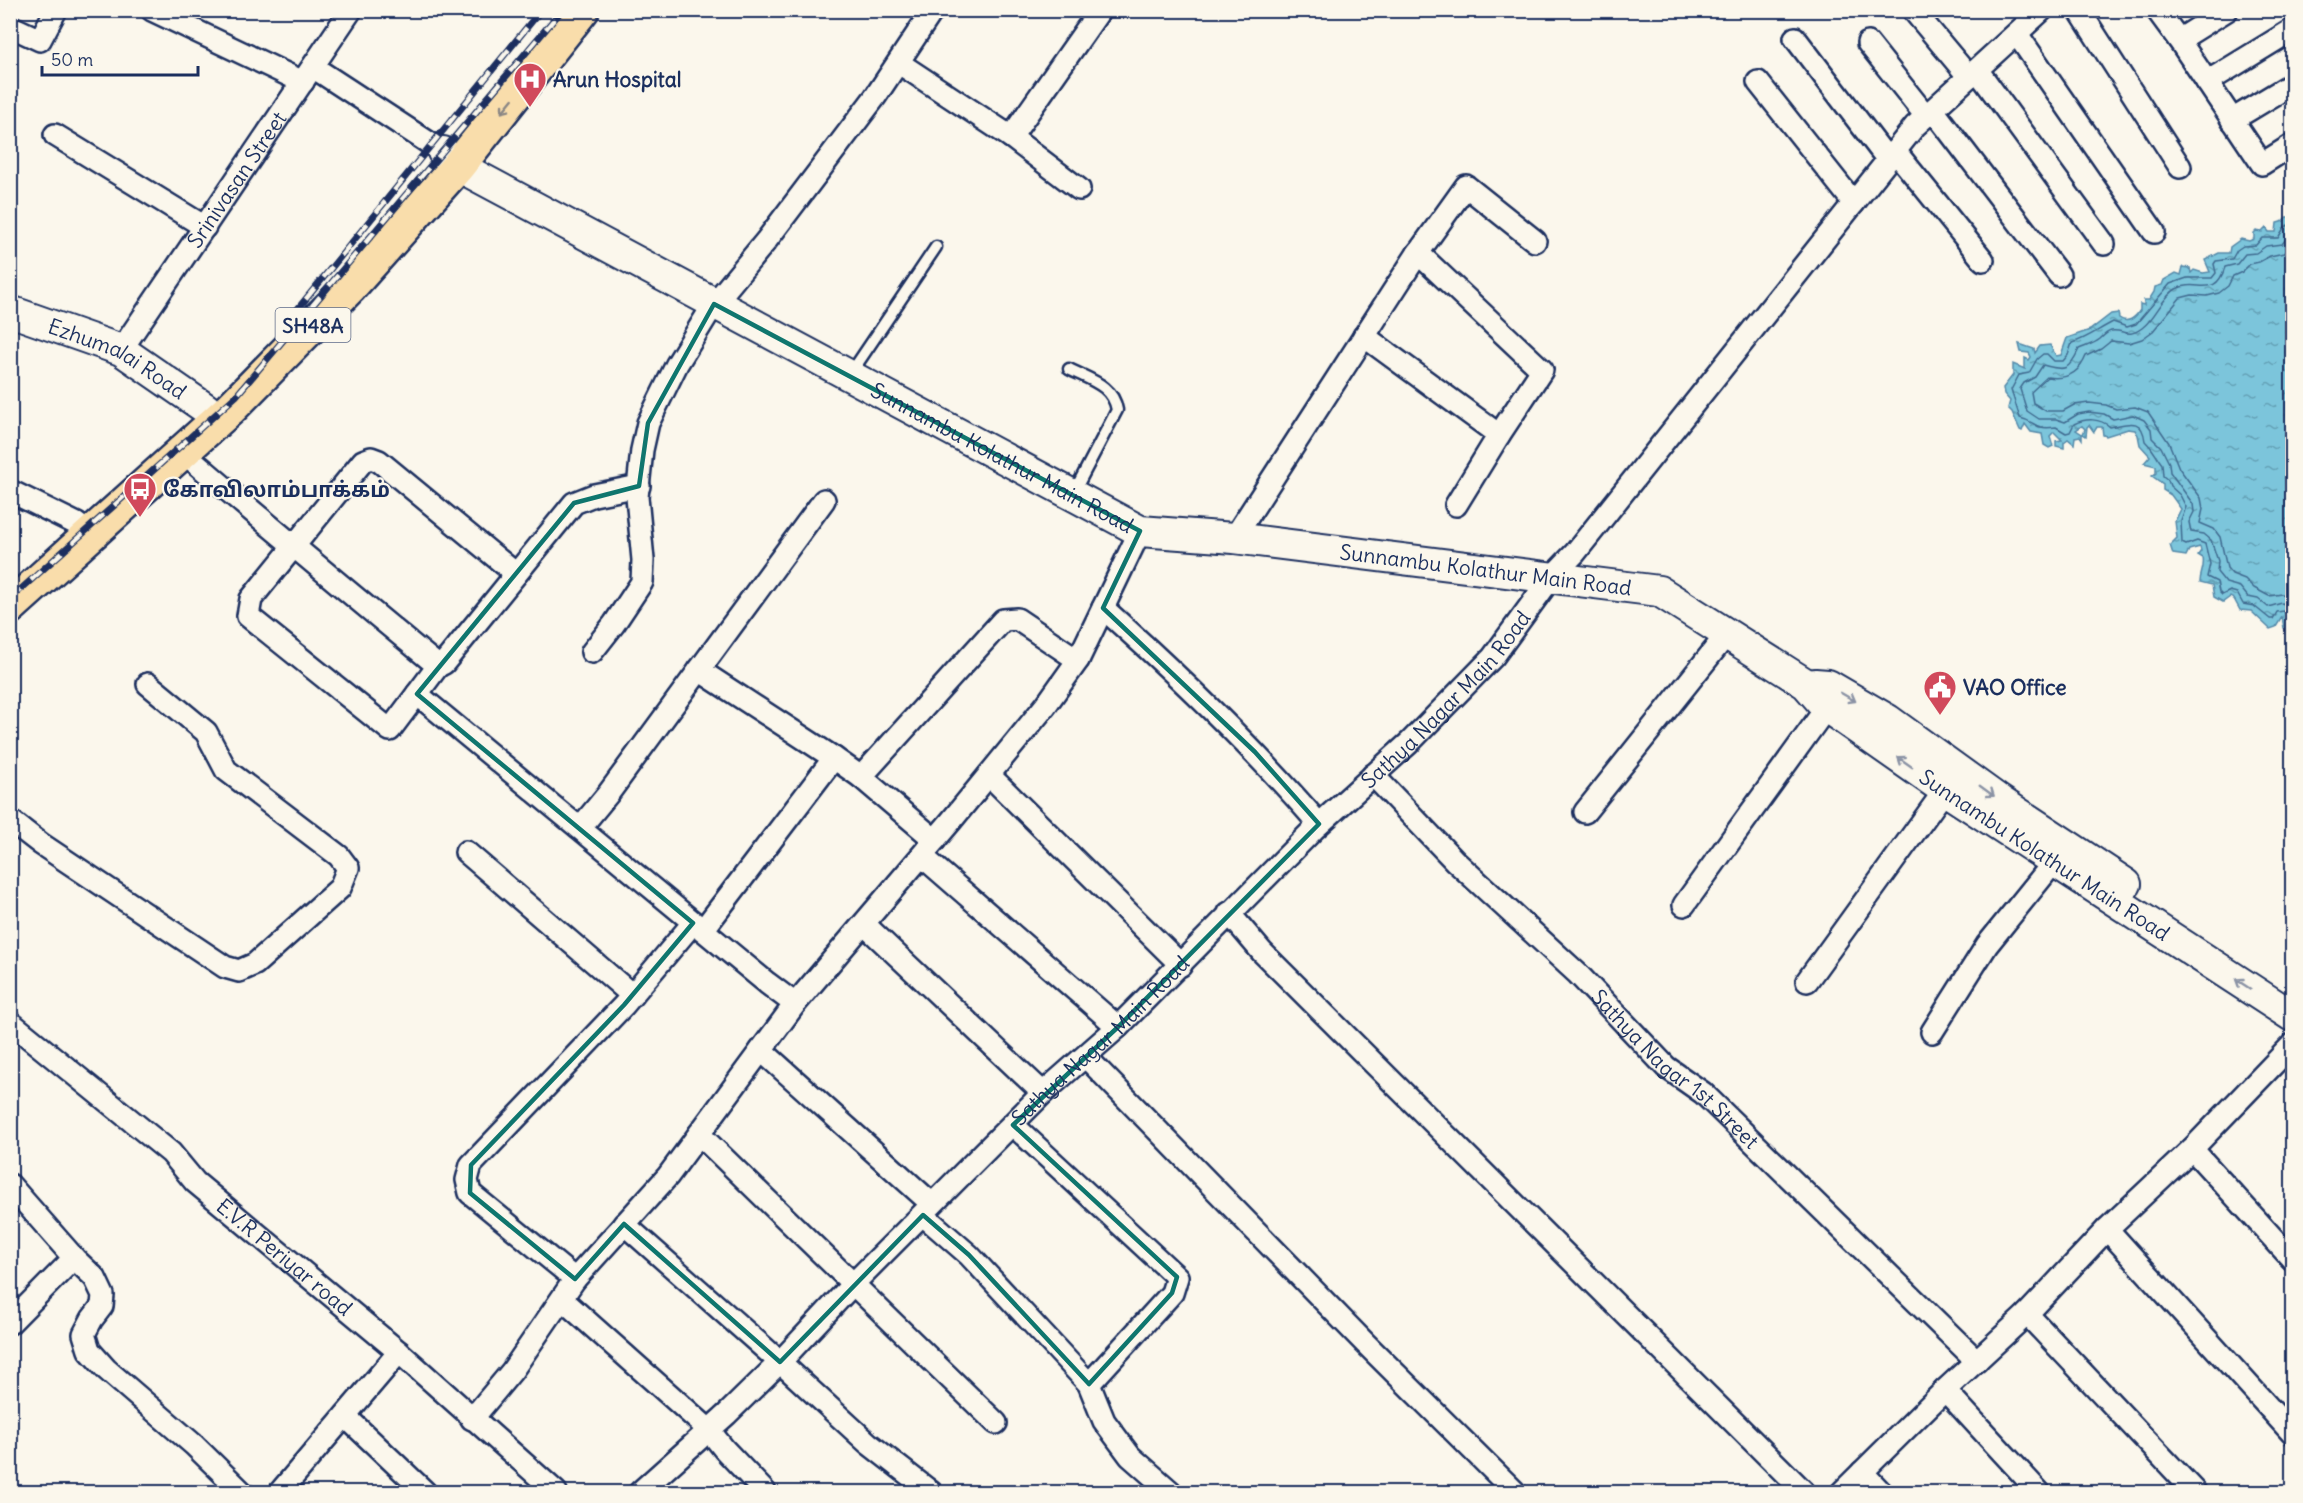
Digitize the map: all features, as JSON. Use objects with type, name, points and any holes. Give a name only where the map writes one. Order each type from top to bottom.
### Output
[{"type":"main road","name":"SH48A","points":[[451,159],[554,10]]},
{"type":"main road","name":"SH48A","points":[[10,584],[77,524],[211,414],[231,408],[349,288],[451,159],[582,10]]},
{"type":"main road","name":"SH48A","points":[[10,607],[182,451],[211,414]]},
{"type":"street","points":[[10,26],[40,40],[56,10]]},
{"type":"street","points":[[152,10],[308,74],[451,159]]},
{"type":"street","name":"Srinivasan Street","points":[[121,350],[351,10]]},
{"type":"street","points":[[592,652],[642,582],[643,560],[637,497],[642,450],[648,423],[677,364],[714,303],[766,241],[899,63],[933,10]]},
{"type":"street","points":[[1011,137],[1100,10]]},
{"type":"street","points":[[1913,10],[1974,74],[2104,244]]},
{"type":"street","name":"Sathya Nagar Main Road","points":[[640,1492],[780,1362],[854,1283],[1044,1093],[1118,1027],[1319,824],[1409,743],[1493,657],[1550,579],[1575,553],[1892,155],[1930,113],[1974,74],[2019,23],[2042,10]]},
{"type":"street","points":[[2079,10],[2180,167]]},
{"type":"street","points":[[2157,10],[2262,164],[2292,145]]},
{"type":"street","points":[[2179,40],[2227,10]]},
{"type":"street","points":[[2019,23],[2154,232]]},
{"type":"street","points":[[2207,82],[2292,30]]},
{"type":"street","points":[[1795,38],[1983,260]]},
{"type":"street","points":[[1868,43],[1930,113],[2059,275]]},
{"type":"street","points":[[899,63],[1011,137],[1079,189]]},
{"type":"street","points":[[1758,82],[1854,203]]},
{"type":"street","points":[[2232,120],[2292,84]]},
{"type":"street","points":[[55,135],[205,227]]},
{"type":"street","name":"Sunnambu Kolathur Main Road","points":[[451,159],[1140,531],[1234,538],[1659,591],[1727,634],[1946,790],[2054,862],[2152,913],[2292,992]]},
{"type":"street","points":[[1234,538],[1364,336],[1466,186],[1535,241]]},
{"type":"street","points":[[1419,253],[1542,370],[1456,505]]},
{"type":"street","name":"Ezhumalai Road","points":[[10,311],[121,350],[211,414]]},
{"type":"street","points":[[1364,336],[1499,435]]},
{"type":"street","points":[[182,451],[438,666]]},
{"type":"street","points":[[516,574],[379,460],[371,458],[363,461],[251,599],[248,616],[390,730],[438,666],[444,663],[574,503],[594,495],[639,486]]},
{"type":"street","points":[[10,491],[77,524]]},
{"type":"street","points":[[580,828],[608,794],[824,500]]},
{"type":"street","points":[[472,1419],[512,1371],[563,1300],[575,1279],[668,1176],[795,1004],[1046,705],[1078,660],[1140,531]]},
{"type":"street","points":[[1103,608],[1246,744],[1319,824]]},
{"type":"street","points":[[861,777],[1002,620],[1017,619],[1078,660]]},
{"type":"street","points":[[1585,812],[1727,634]]},
{"type":"street","points":[[699,670],[861,777],[928,848],[1118,1027]]},
{"type":"street","points":[[10,820],[41,844],[225,967],[239,971],[255,964],[340,888],[348,868],[339,856],[226,770],[206,732],[148,684]]},
{"type":"street","name":"Sunnambu Kolathur Main Road","points":[[1815,695],[1828,685],[1888,720],[2292,1016]]},
{"type":"street","points":[[417,694],[698,927],[795,1004]]},
{"type":"street","points":[[1684,905],[1818,718],[1815,695]]},
{"type":"street","points":[[575,1279],[470,1193],[467,1180],[471,1165],[698,927],[834,758]]},
{"type":"street","points":[[988,775],[1181,965]]},
{"type":"street","name":"Sathya Nagar 1st Street","points":[[1373,775],[1455,861],[1578,974],[1666,1067],[1703,1093],[1977,1361]]},
{"type":"street","points":[[1807,981],[1946,790]]},
{"type":"street","points":[[466,852],[632,995]]},
{"type":"street","points":[[1932,1032],[1987,945],[2054,862]]},
{"type":"street","points":[[1229,913],[1262,952],[1804,1492]]},
{"type":"street","points":[[864,924],[1044,1093]]},
{"type":"street","name":"E.V.R Periyar road","points":[[10,1022],[171,1153],[195,1182],[399,1352],[556,1492]]},
{"type":"street","points":[[1842,1492],[2026,1314],[2107,1229],[2192,1149],[2292,1045]]},
{"type":"street","points":[[761,1050],[928,1210],[1089,1384],[1104,1421],[1130,1456],[1171,1492]]},
{"type":"street","points":[[1086,1057],[1365,1343],[1515,1492]]},
{"type":"street","points":[[1013,1125],[1178,1277],[1172,1293],[1089,1384]]},
{"type":"street","points":[[699,1134],[996,1423]]},
{"type":"street","points":[[2192,1149],[2292,1259]]},
{"type":"street","points":[[10,1185],[74,1258],[95,1278],[103,1294],[102,1306],[84,1334],[89,1350],[106,1369],[194,1445],[242,1492]]},
{"type":"street","points":[[624,1224],[868,1443],[931,1492]]},
{"type":"street","points":[[2107,1229],[2292,1433]]},
{"type":"street","points":[[10,1323],[74,1258]]},
{"type":"street","points":[[563,1300],[709,1430],[765,1492]]},
{"type":"street","points":[[2026,1314],[2195,1492]]},
{"type":"street","points":[[280,1492],[399,1352]]},
{"type":"street","points":[[1945,1390],[2039,1492]]},
{"type":"street","points":[[345,1416],[425,1492]]},
{"type":"street","points":[[1862,1472],[1881,1492]]},
{"type":"lane","points":[[849,375],[936,247]]},
{"type":"lane","points":[[1070,369],[1107,388],[1115,398],[1117,410],[1072,495]]},
{"type":"highlighted area","points":[[714,304],[1140,531],[1103,608],[1255,752],[1319,824],[1118,1027],[1013,1125],[1177,1277],[1172,1293],[1089,1384],[969,1255],[923,1215],[780,1362],[624,1224],[575,1279],[470,1193],[471,1165],[624,1005],[693,923],[417,694],[574,503],[639,486],[648,423]]},
{"type":"water","points":[[2286,217],[2292,217],[2292,634],[2289,628],[2284,628],[2282,617],[2276,627],[2270,629],[2251,611],[2240,610],[2234,599],[2230,597],[2223,602],[2214,597],[2212,585],[2200,582],[2203,558],[2198,555],[2201,551],[2200,547],[2189,550],[2186,556],[2173,554],[2170,545],[2177,538],[2175,521],[2181,509],[2171,495],[2163,490],[2163,484],[2152,476],[2156,473],[2156,466],[2144,463],[2150,456],[2140,445],[2135,430],[2128,429],[2106,436],[2103,435],[2102,427],[2097,427],[2094,432],[2089,425],[2086,436],[2083,434],[2085,429],[2082,426],[2076,430],[2082,434],[2082,439],[2080,436],[2075,437],[2074,444],[2068,439],[2064,442],[2064,448],[2056,446],[2056,441],[2062,440],[2054,432],[2050,436],[2053,446],[2049,448],[2044,445],[2042,434],[2031,432],[2025,424],[2022,431],[2020,430],[2008,408],[2010,401],[2004,394],[2003,388],[2013,375],[2013,364],[2025,369],[2025,358],[2029,360],[2031,357],[2029,353],[2021,352],[2019,344],[2034,349],[2035,353],[2040,346],[2050,345],[2056,356],[2061,355],[2067,338],[2090,330],[2111,314],[2118,313],[2122,320],[2131,319],[2140,310],[2140,304],[2144,305],[2144,300],[2149,300],[2155,287],[2162,285],[2164,280],[2176,273],[2181,275],[2183,267],[2190,268],[2191,273],[2194,270],[2203,273],[2210,272],[2205,260],[2219,253],[2229,253],[2230,247],[2241,239],[2249,241],[2254,239],[2256,231],[2262,232],[2266,228],[2269,232],[2276,232],[2277,223],[2284,221]]},
{"type":"railway","points":[[288,321],[541,10]]},
{"type":"railway","points":[[10,599],[236,396],[562,10]]},
{"type":"place","name":"Arun Hospital","points":[[530,108]]},
{"type":"place","name":"கோவிலாம்பாக்கம்","points":[[140,518]]},
{"type":"place","name":"VAO Office","points":[[1940,716]]}]
